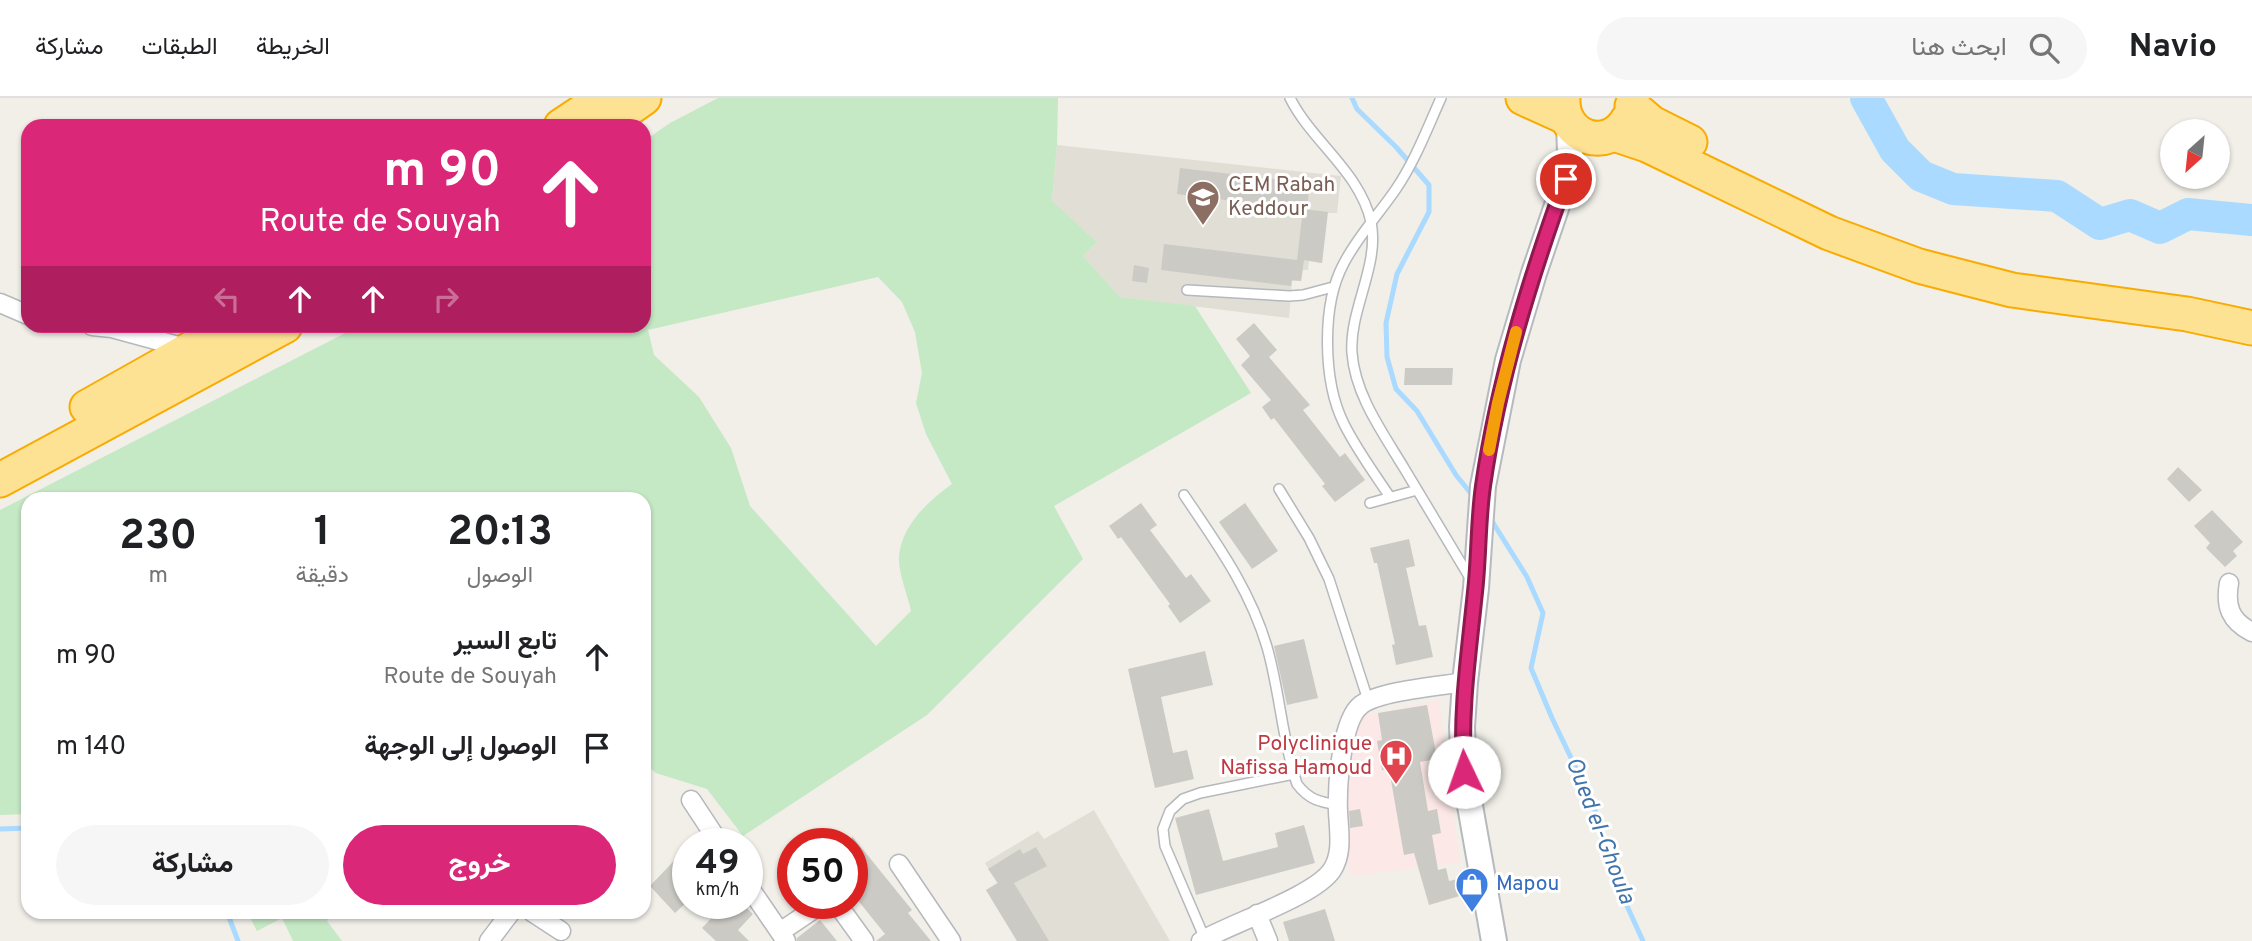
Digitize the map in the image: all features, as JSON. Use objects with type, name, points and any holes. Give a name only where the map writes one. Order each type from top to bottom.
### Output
[{"type":"highway","points":[[572,119],[603,98]]},
{"type":"highway","points":[[614,119],[645,98]]},
{"type":"highway","points":[[1523,98],[1566,113],[1585,136],[1609,136],[1663,153],[1829,233],[1919,267],[2012,290],[2187,314],[2252,328]]},
{"type":"highway","points":[[1609,136],[1626,123],[1632,102]]},
{"type":"highway","points":[[1632,102],[1642,116],[1664,130],[1795,194],[1862,223],[1911,240],[2017,269],[2188,294],[2252,309]]},
{"type":"highway","points":[[0,454],[219,333]]},
{"type":"highway","points":[[0,480],[272,333]]},
{"type":"main road","points":[[1494,941],[1464,772],[1462,727],[1465,682],[1476,588],[1483,486],[1508,360],[1566,179],[1570,152],[1566,113]]},
{"type":"main road","points":[[1566,179],[1583,156],[1609,136]]},
{"type":"street","points":[[0,303],[21,312]]},
{"type":"street","points":[[130,333],[189,349]]},
{"type":"street","points":[[2229,583],[2227,605],[2232,618],[2252,632]]},
{"type":"street","points":[[1203,940],[1309,890],[1326,878],[1334,867],[1340,850],[1338,805],[1343,751],[1349,725],[1359,706],[1368,700],[1465,682]]},
{"type":"street","points":[[691,800],[709,828]]},
{"type":"street","points":[[899,864],[951,941]]},
{"type":"street","points":[[763,907],[783,936],[804,919]]},
{"type":"street","points":[[1257,914],[1268,941]]},
{"type":"street","points":[[489,941],[506,919]]},
{"type":"street","points":[[543,919],[561,931]]},
{"type":"street","points":[[848,919],[864,941]]},
{"type":"lane","points":[[1290,98],[1315,137],[1351,179],[1371,222],[1372,239],[1366,282],[1353,331],[1352,350],[1353,365],[1368,406],[1476,588]]},
{"type":"lane","points":[[1390,497],[1344,423],[1333,388],[1329,363],[1329,331],[1333,287],[1343,264],[1396,189],[1417,153],[1441,98]]},
{"type":"lane","points":[[1186,290],[1289,296],[1333,287]]},
{"type":"lane","points":[[1279,489],[1309,538],[1329,579],[1368,700]]},
{"type":"lane","points":[[1370,503],[1417,490]]},
{"type":"lane","points":[[1184,495],[1237,573],[1259,624],[1267,648],[1294,774],[1304,794],[1321,802],[1338,805]]},
{"type":"lane","points":[[1203,940],[1165,846],[1163,828],[1170,811],[1183,799],[1200,793],[1294,774]]},
{"type":"shaded area","name":"CEM Rabah Keddour","points":[[1057,145],[1341,176],[1337,213],[1327,213],[1322,263],[1309,261],[1308,270],[1303,270],[1301,281],[1292,281],[1289,318],[1120,297],[1083,256],[1097,242],[1052,202]]},
{"type":"shaded area","name":"Polyclinique Nafissa Hamoud","points":[[1439,700],[1460,863],[1350,876],[1336,802],[1348,770],[1359,717]]},
{"type":"shaded area","points":[[1094,810],[1170,941],[1017,941],[986,890],[997,883],[985,863],[1038,831],[1044,839]]},
{"type":"green space","points":[[718,98],[1058,98],[1052,201],[1097,242],[1083,256],[1120,297],[1195,306],[1251,393],[1054,506],[1083,559],[927,715],[755,828],[737,828],[707,789],[656,773],[651,769],[651,492],[35,492],[345,333],[649,333],[654,355],[699,397],[731,448],[750,506],[876,646],[911,611],[899,563],[905,535],[925,506],[952,484],[926,434],[916,403],[922,373],[915,332],[902,302],[878,277],[651,329],[651,136],[670,123]]},
{"type":"green space","points":[[21,499],[21,814],[0,815],[0,510]]},
{"type":"green space","points":[[251,919],[280,919],[257,931]]},
{"type":"green space","points":[[282,919],[328,919],[327,921],[342,941],[293,941]]},
{"type":"building","points":[[1180,168],[1300,182],[1300,188],[1309,189],[1307,210],[1177,194]]},
{"type":"building","points":[[1303,209],[1328,212],[1322,263],[1304,260],[1301,281],[1292,280],[1291,286],[1161,270],[1164,244],[1297,260]]},
{"type":"building","points":[[1134,265],[1149,268],[1147,283],[1132,281]]},
{"type":"building","points":[[1254,323],[1277,350],[1269,357],[1310,405],[1303,410],[1340,457],[1345,453],[1365,480],[1335,502],[1322,486],[1325,484],[1274,418],[1271,420],[1262,407],[1271,400],[1241,365],[1250,356],[1236,339]]},
{"type":"building","points":[[1405,368],[1453,368],[1452,385],[1404,385]]},
{"type":"building","points":[[2178,467],[2202,490],[2189,502],[2167,479]]},
{"type":"building","points":[[1141,503],[1157,525],[1150,530],[1186,578],[1191,574],[1211,601],[1180,623],[1168,606],[1170,604],[1121,537],[1118,539],[1109,526]]},
{"type":"building","points":[[1245,503],[1278,551],[1252,569],[1219,522]]},
{"type":"building","points":[[2212,510],[2243,542],[2233,551],[2237,556],[2225,567],[2206,548],[2210,543],[2194,526]]},
{"type":"building","points":[[1409,539],[1415,566],[1406,568],[1419,626],[1426,625],[1433,657],[1396,665],[1392,645],[1395,644],[1377,563],[1374,563],[1370,548]]},
{"type":"building","points":[[1304,639],[1318,698],[1287,705],[1274,646]]},
{"type":"building","points":[[1205,651],[1213,685],[1161,697],[1173,753],[1187,750],[1194,779],[1155,788],[1128,669]]},
{"type":"building","points":[[1427,705],[1437,759],[1420,762],[1428,811],[1437,809],[1441,833],[1432,835],[1438,870],[1446,868],[1449,881],[1458,879],[1463,895],[1429,905],[1414,853],[1404,855],[1389,769],[1382,770],[1377,741],[1382,740],[1378,713]]},
{"type":"building","points":[[1209,809],[1223,861],[1278,847],[1275,833],[1304,825],[1315,863],[1196,895],[1175,818]]},
{"type":"building","points":[[1360,809],[1363,826],[1350,828],[1349,811]]},
{"type":"building","points":[[1036,847],[1047,866],[1014,883],[1049,941],[1017,941],[986,890],[998,883],[988,869],[1020,849],[1023,854]]},
{"type":"building","points":[[868,856],[912,910],[908,913],[931,941],[876,941],[885,934],[868,913]]},
{"type":"building","points":[[672,863],[672,910],[651,885]]},
{"type":"building","points":[[1325,909],[1335,941],[1289,941],[1283,922]]},
{"type":"building","points":[[711,919],[748,919],[738,930],[749,941],[716,941],[702,928]]},
{"type":"building","points":[[820,920],[837,941],[797,941],[797,938]]},
{"type":"waterway","name":"Oued el-Ghoula","points":[[1352,98],[1357,109],[1396,147],[1429,185],[1429,212],[1397,274],[1386,323],[1387,357],[1396,389],[1417,411],[1456,475],[1473,496]]},
{"type":"waterway","points":[[1866,98],[1895,150],[1921,176],[1953,189],[2057,196],[2100,224],[2130,215],[2160,228],[2188,214],[2252,220]]},
{"type":"waterway","name":"Oued el-Ghoula","points":[[1490,518],[1527,577],[1543,613],[1531,668],[1594,806],[1607,862],[1643,941]]},
{"type":"waterway","points":[[0,829],[21,828]]},
{"type":"waterway","points":[[230,919],[238,941]]},
{"type":"slow traffic","points":[[1489,450],[1516,332]]},
{"type":"place","name":"CEM Rabah Keddour","points":[[1203,227]]},
{"type":"place","name":"Polyclinique Nafissa Hamoud","points":[[1396,786]]},
{"type":"place","name":"Mapou","points":[[1472,914]]},
{"type":"route","points":[[1464,772],[1462,727],[1483,486],[1508,360],[1566,179]]}]
